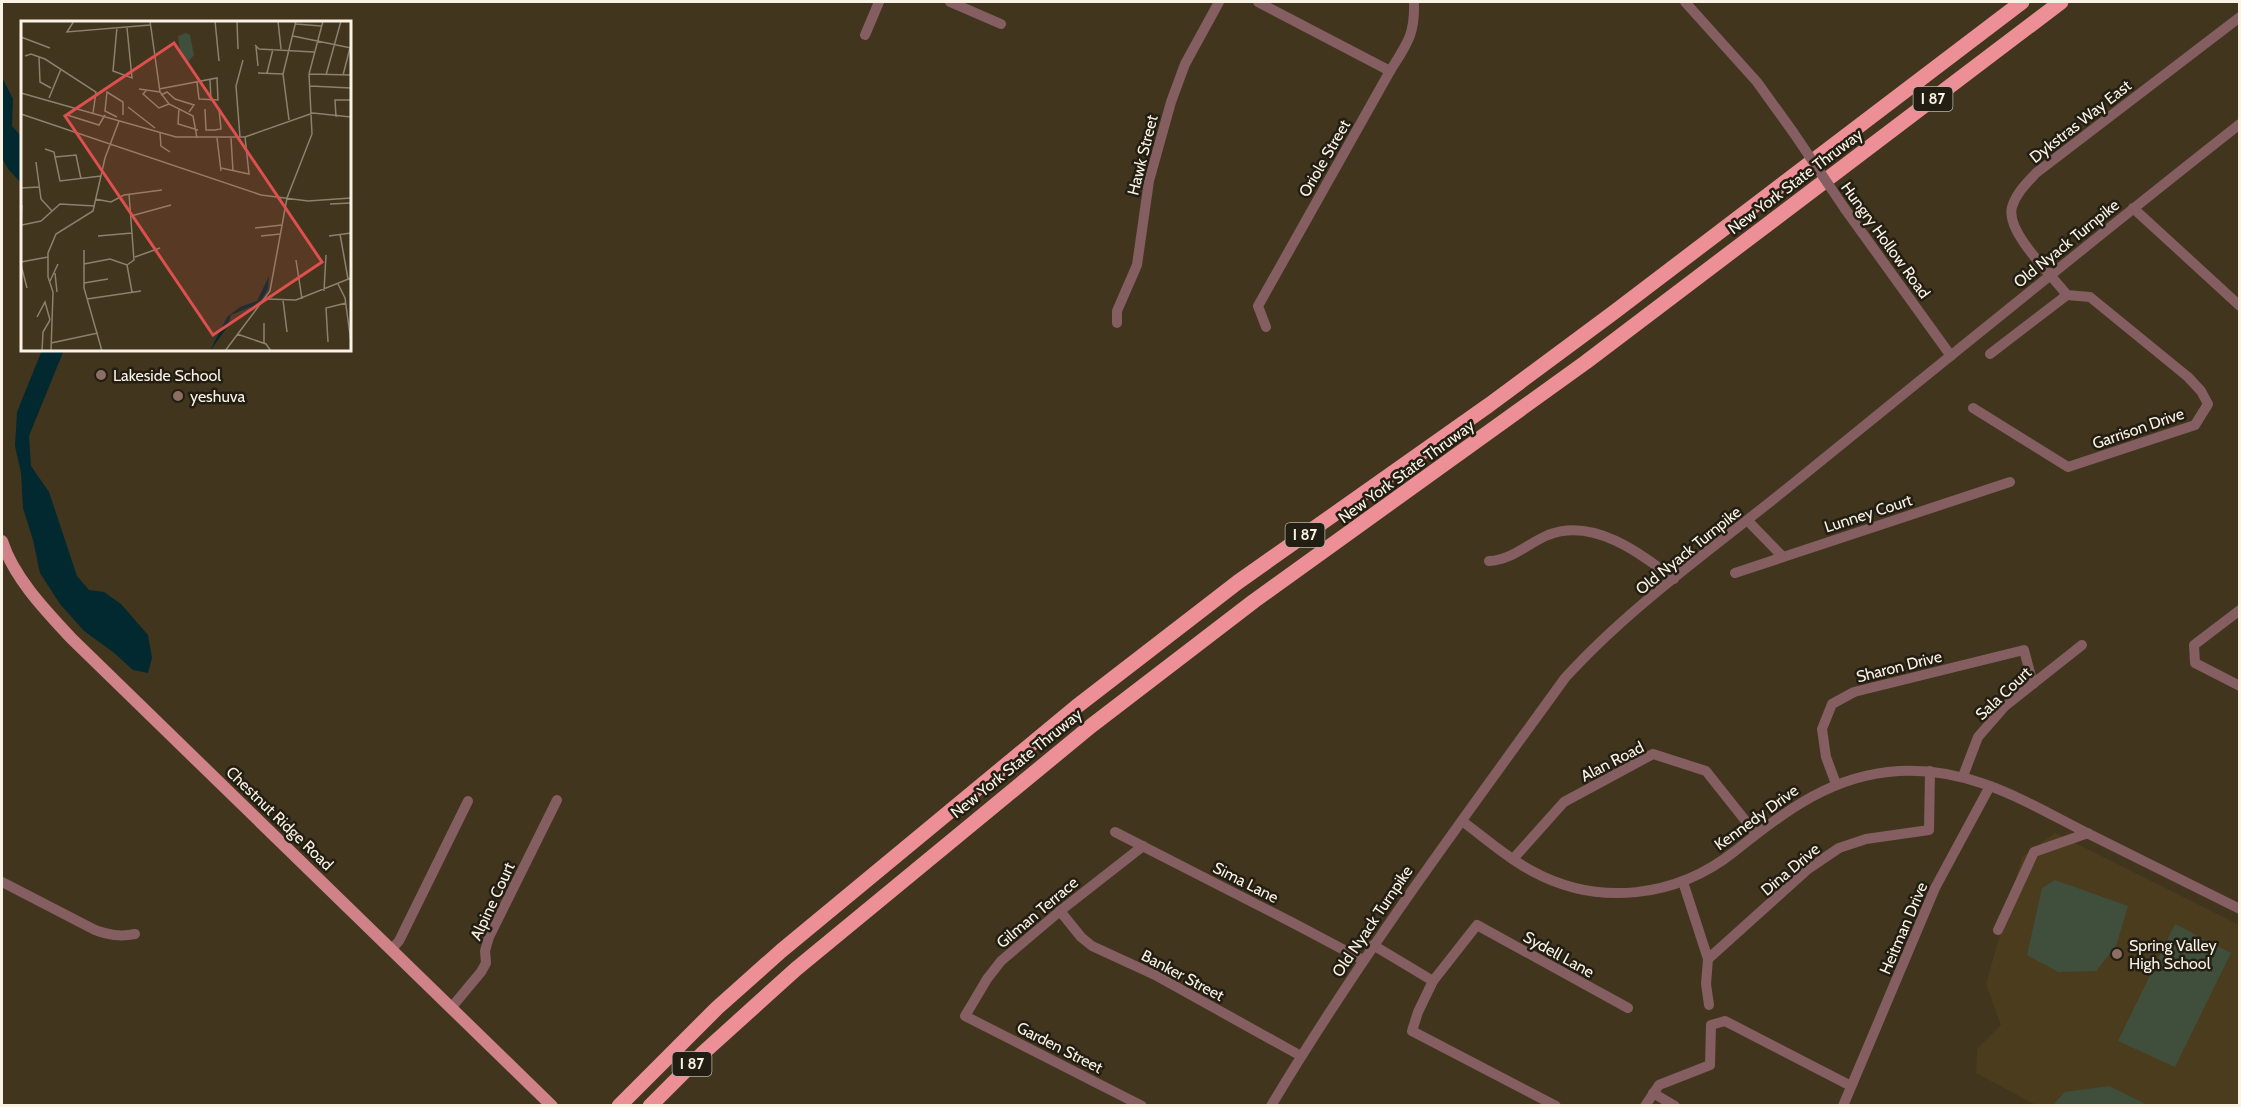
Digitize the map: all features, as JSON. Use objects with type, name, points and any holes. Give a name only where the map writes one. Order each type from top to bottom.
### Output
[{"type":"highway","name":"New York State Thruway","points":[[619,1106],[717,1008],[772,958],[1076,707],[1238,582],[1489,405],[1603,321],[2022,2]]},
{"type":"highway","name":"New York State Thruway","points":[[650,1106],[703,1053],[804,962],[1091,726],[1254,601],[1586,362],[2061,2]]},
{"type":"main road","name":"Chestnut Ridge Road","points":[[2,547],[36,599],[70,638],[552,1106]]},
{"type":"street","points":[[865,35],[879,2]]},
{"type":"street","points":[[950,2],[1001,24]]},
{"type":"street","name":"Hawk Street","points":[[1117,322],[1117,310],[1137,265],[1149,181],[1171,102],[1185,64],[1219,2]]},
{"type":"street","points":[[1258,2],[1390,71]]},
{"type":"street","name":"Oriole Street","points":[[1266,327],[1258,306],[1410,39],[1414,2]]},
{"type":"street","name":"Hungry Hollow Road","points":[[1685,2],[1757,82],[1951,356]]},
{"type":"street","name":"Dykstras Way East","points":[[2051,274],[2024,244],[2014,228],[2011,208],[2019,191],[2036,173],[2240,17]]},
{"type":"street","name":"Old Nyack Turnpike","points":[[1271,1106],[1363,960],[1424,871],[1565,678],[1590,650],[1674,579],[2240,124]]},
{"type":"street","points":[[2133,208],[2240,306]]},
{"type":"street","points":[[1990,354],[2067,295],[2051,274]]},
{"type":"street","name":"Garrison Drive","points":[[1973,408],[2068,467],[2195,424],[2208,404],[2201,391],[2188,377],[2090,297],[2067,295]]},
{"type":"street","name":"Lunney Court","points":[[1735,573],[2010,482]]},
{"type":"street","points":[[1748,521],[1783,557]]},
{"type":"street","points":[[1489,561],[1508,558],[1550,534],[1572,530],[1598,534],[1626,545],[1674,579]]},
{"type":"street","points":[[2240,610],[2194,645],[2195,663],[2240,686]]},
{"type":"street","name":"Sala Court","points":[[1963,776],[1978,737],[2005,706],[2082,645]]},
{"type":"street","name":"Sharon Drive","points":[[1836,784],[1826,757],[1822,729],[1832,704],[1854,692],[2024,650],[2033,684]]},
{"type":"street","name":"Alan Road","points":[[1513,859],[1564,802],[1653,754],[1706,771],[1756,834]]},
{"type":"street","name":"Kennedy Drive","points":[[1462,821],[1513,859],[1550,880],[1575,889],[1633,894],[1683,882],[1708,871],[1807,798],[1836,784],[1898,771],[1930,771],[1963,776],[1990,786],[2240,909]]},
{"type":"street","name":"Dina Drive","points":[[1708,959],[1808,869],[1839,848],[1866,839],[1929,830],[1930,771]]},
{"type":"street","name":"Heitman Drive","points":[[1843,1106],[1935,888],[1990,786]]},
{"type":"street","name":"Alpine Court","points":[[451,1008],[482,972],[486,963],[485,951],[489,937],[557,800]]},
{"type":"street","points":[[391,950],[399,941],[468,801]]},
{"type":"street","name":"Sima Lane","points":[[1115,832],[1363,960]]},
{"type":"street","points":[[1998,930],[2034,852],[2088,833]]},
{"type":"street","name":"Gilman Terrace","points":[[965,1016],[987,979],[1001,961],[1143,846]]},
{"type":"street","points":[[2,882],[95,930],[109,935],[135,934]]},
{"type":"street","points":[[1683,882],[1708,959],[1706,984],[1708,1005]]},
{"type":"street","name":"Banker Street","points":[[1060,911],[1081,937],[1092,946],[1155,975],[1301,1056]]},
{"type":"street","name":"Sydell Lane","points":[[1433,981],[1477,925],[1628,1008]]},
{"type":"street","points":[[1373,945],[1433,981],[1418,1011],[1412,1031],[1556,1106]]},
{"type":"street","name":"Garden Street","points":[[965,1016],[1142,1106]]},
{"type":"street","points":[[1645,1106],[1659,1085],[1666,1080],[1710,1065],[1711,1025],[1725,1021],[1851,1086]]},
{"type":"street","points":[[1653,1093],[1675,1106]]},
{"type":"shaded area","name":"Spring Valley High School","points":[[2055,833],[2239,925],[2239,1105],[2036,1105],[1976,1073],[1977,1049],[2001,1025],[1986,984],[2022,857]]},
{"type":"green space","points":[[2055,880],[2128,906],[2116,946],[2096,971],[2058,972],[2027,955],[2042,888]]},
{"type":"green space","points":[[2175,924],[2231,953],[2175,1067],[2118,1041]]},
{"type":"green space","points":[[2109,1086],[2148,1105],[2053,1105],[2065,1092]]},
{"type":"water","points":[[2,77],[13,99],[12,126],[21,136],[21,183],[8,169],[2,158]]},
{"type":"water","points":[[42,351],[64,351],[29,436],[31,466],[49,492],[77,576],[89,590],[104,592],[121,604],[148,635],[152,658],[148,673],[133,670],[84,631],[60,604],[40,573],[23,508],[21,473],[15,446],[17,412]]},
{"type":"place","name":"Lakeside School","points":[[101,375]]},
{"type":"place","name":"yeshuva","points":[[178,396]]},
{"type":"place","name":"Spring Valley High School","points":[[2117,954]]}]
